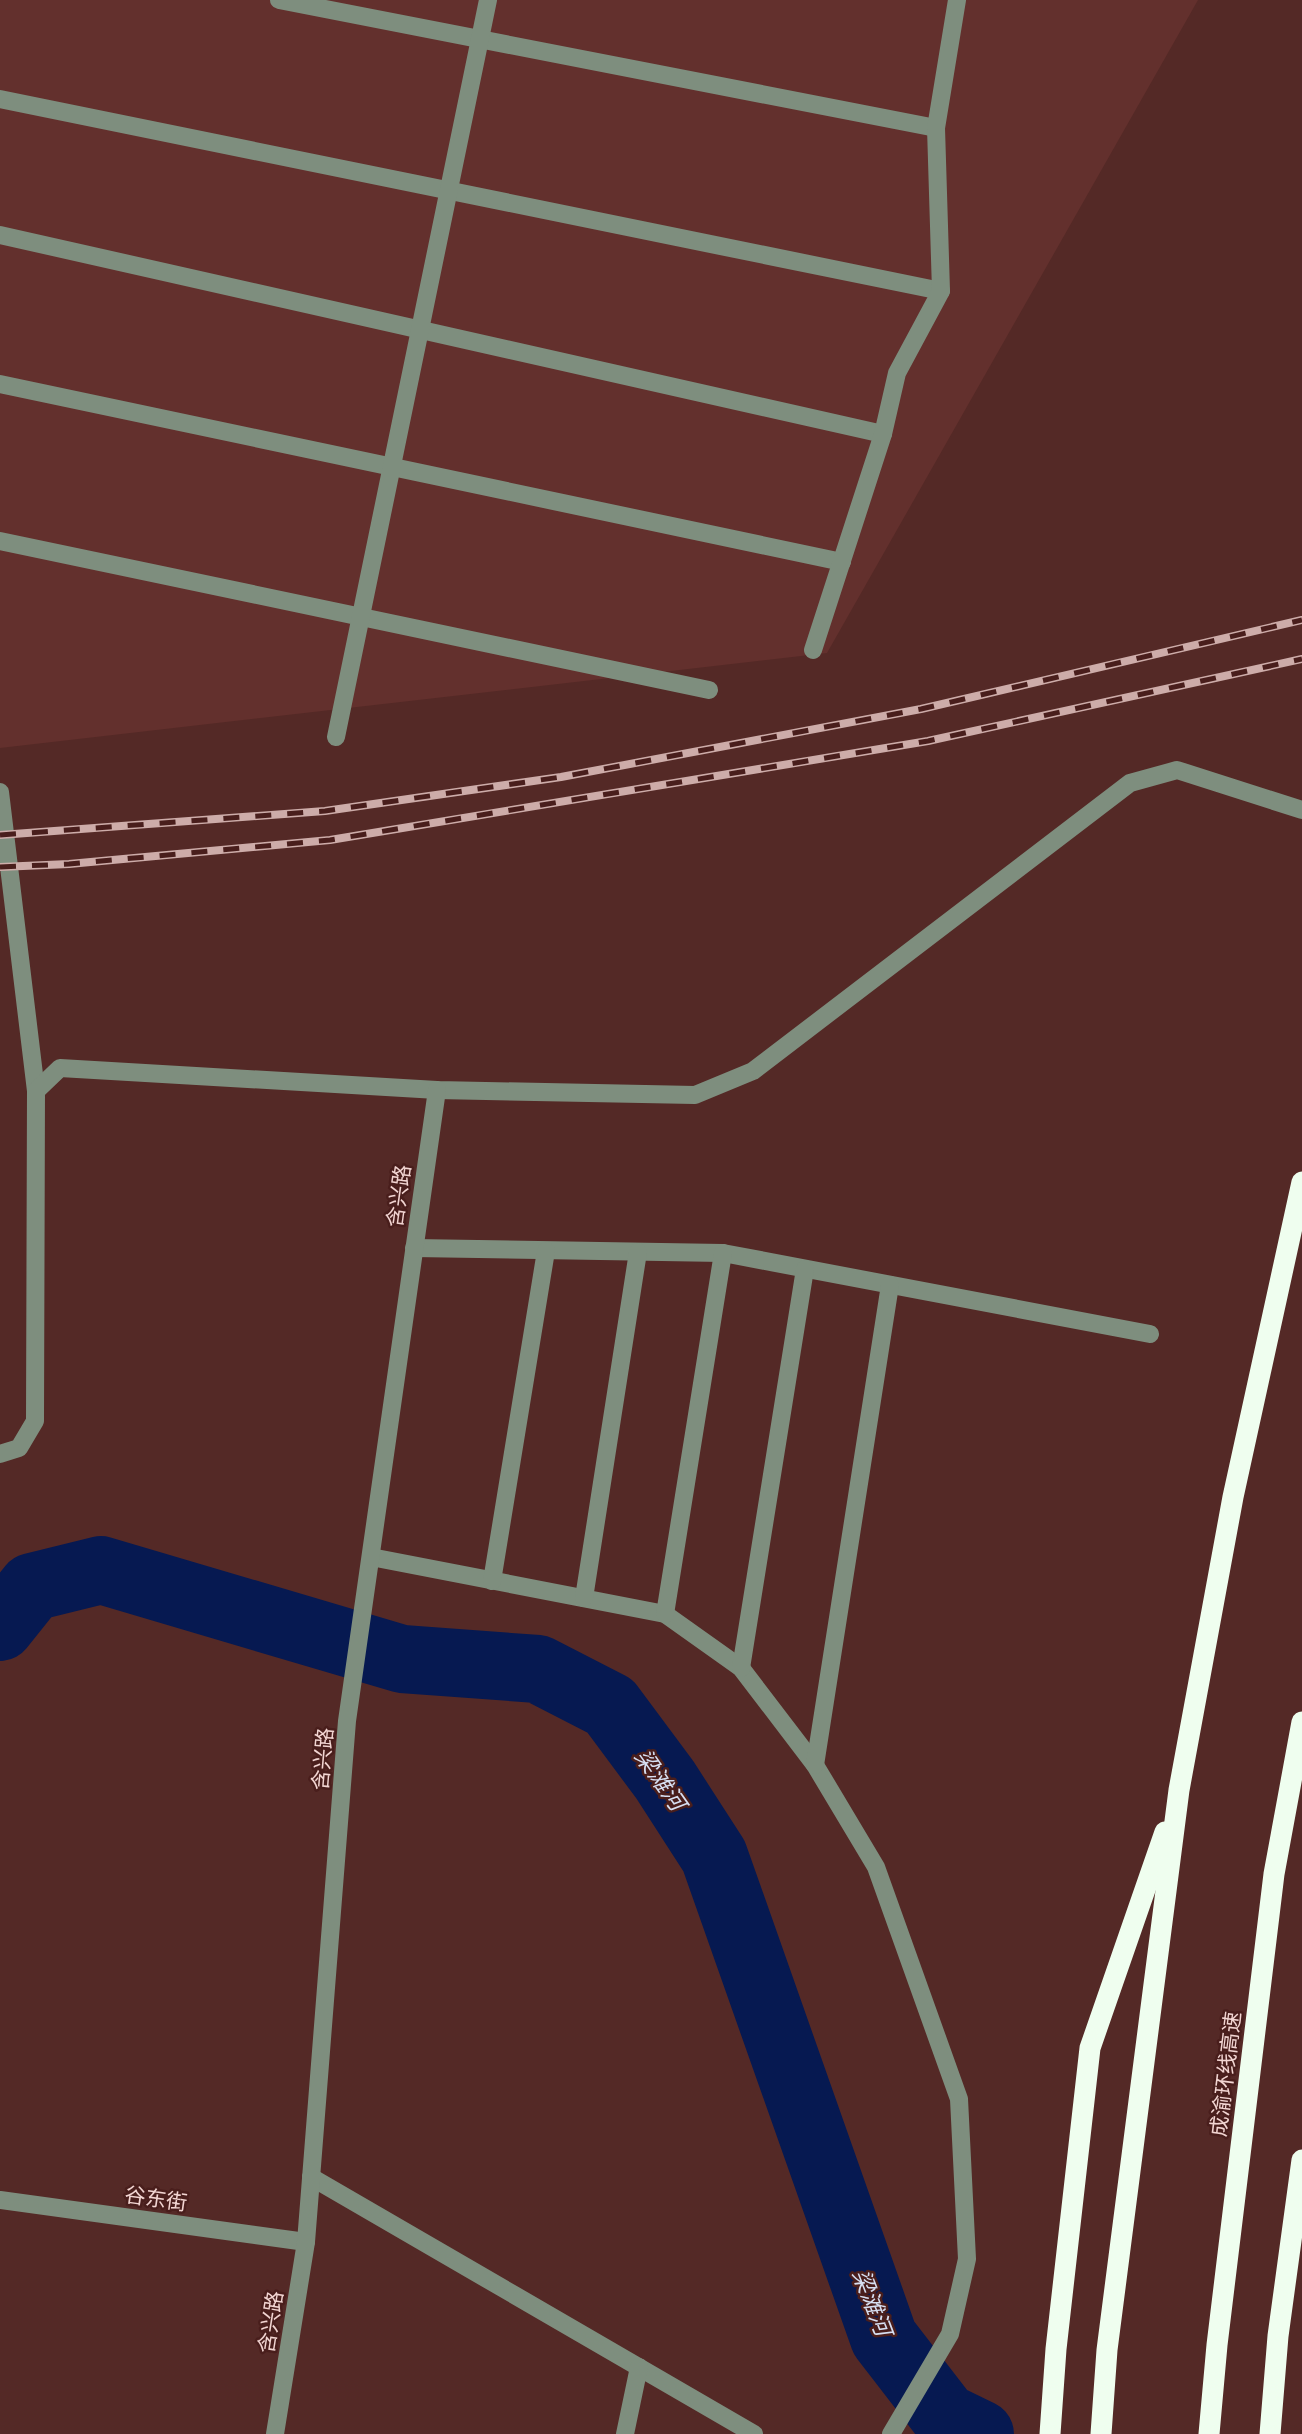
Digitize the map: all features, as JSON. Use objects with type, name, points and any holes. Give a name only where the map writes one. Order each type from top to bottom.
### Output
[{"type":"highway","points":[[1101,2434],[1107,2350],[1179,1790],[1233,1497],[1302,1182]]},
{"type":"highway","name":"成渝环线高速","points":[[1209,2434],[1217,2346],[1274,1874],[1302,1722]]},
{"type":"highway","points":[[1050,2434],[1056,2349],[1090,2048],[1179,1790]]},
{"type":"highway","points":[[1270,2434],[1278,2336],[1302,2160]]},
{"type":"street","points":[[279,0],[936,128]]},
{"type":"street","points":[[336,737],[488,0]]},
{"type":"street","points":[[813,650],[883,434],[897,373],[940,291],[936,128],[957,0]]},
{"type":"street","points":[[0,99],[940,291]]},
{"type":"street","points":[[0,235],[883,434]]},
{"type":"street","points":[[0,384],[842,562]]},
{"type":"street","points":[[0,541],[709,690]]},
{"type":"street","points":[[36,1091],[60,1068],[437,1090],[695,1095],[752,1070],[1130,783],[1177,770],[1302,810]]},
{"type":"street","points":[[0,792],[36,1091],[36,1420],[19,1448],[0,1454]]},
{"type":"street","name":"含兴路","points":[[275,2434],[306,2242],[347,1721],[437,1090]]},
{"type":"street","points":[[414,1248],[723,1253],[1150,1334]]},
{"type":"street","points":[[492,1581],[545,1251]]},
{"type":"street","points":[[584,1598],[638,1252]]},
{"type":"street","points":[[666,1614],[723,1253]]},
{"type":"street","points":[[741,1668],[806,1269]]},
{"type":"street","points":[[815,1765],[891,1285]]},
{"type":"street","points":[[371,1557],[666,1614],[741,1668],[815,1765],[876,1867],[959,2099],[967,2259],[950,2334],[891,2434]]},
{"type":"street","points":[[311,2177],[754,2434]]},
{"type":"street","name":"谷东街","points":[[0,2200],[306,2242]]},
{"type":"street","points":[[625,2434],[639,2367]]},
{"type":"shaded area","points":[[0,0],[1198,0],[827,653],[0,748]]},
{"type":"waterway","name":"梁滩河","points":[[0,1627],[32,1587],[101,1570],[402,1659],[538,1669],[610,1706],[665,1780],[714,1856],[884,2338],[945,2417],[980,2434]]},
{"type":"railway","points":[[0,835],[325,811],[561,777],[921,709],[1302,620]]},
{"type":"railway","points":[[0,867],[69,864],[330,840],[928,741],[1302,659]]}]
